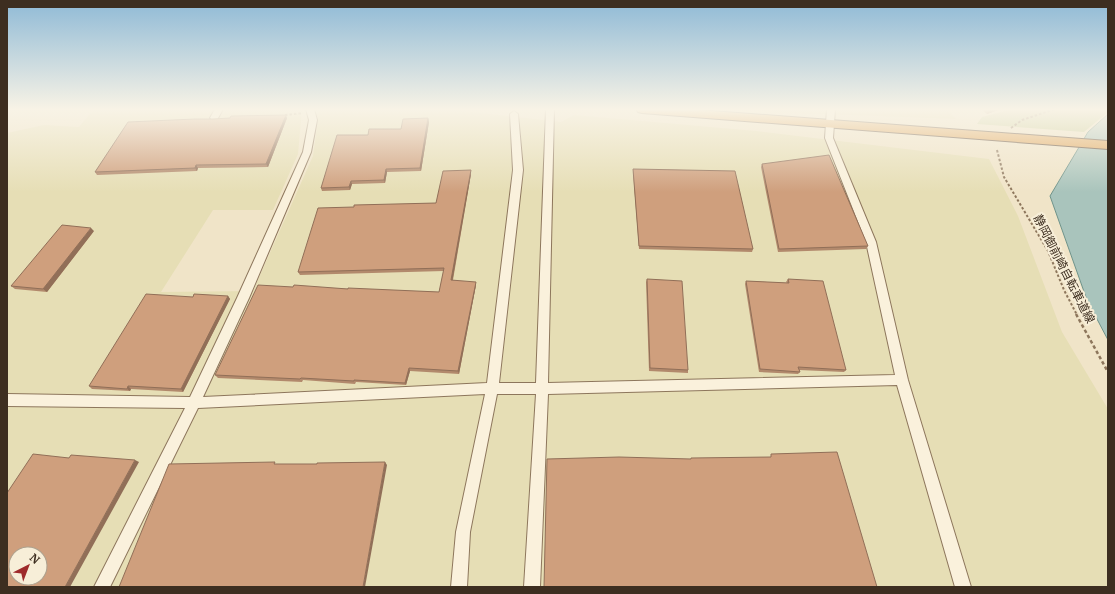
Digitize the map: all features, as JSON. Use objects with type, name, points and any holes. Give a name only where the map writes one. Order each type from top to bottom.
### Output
[{"type":"highway","points":[[998,137],[1108,145]]},
{"type":"street","points":[[102,587],[194,403],[243,298],[307,152],[310,137]]},
{"type":"street","points":[[459,587],[463,532],[492,388],[518,170],[516,137]]},
{"type":"street","points":[[532,587],[542,389],[549,137]]},
{"type":"street","points":[[829,137],[833,151],[871,242],[902,380],[963,587]]},
{"type":"street","points":[[7,400],[194,403],[492,388],[542,389],[902,380]]},
{"type":"path","name":"静岡御前崎自転車道線","points":[[997,150],[1004,177],[1048,251],[1064,290],[1087,336],[1108,372]]},
{"type":"shaded area","points":[[7,137],[300,137],[298,154],[273,210],[213,210],[161,292],[253,291],[313,156],[316,137],[804,137],[989,159],[1018,216],[1062,332],[1108,409],[1108,587],[7,587]]},
{"type":"water","points":[[1085,137],[1108,137],[1108,340],[1087,300],[1050,196]]},
{"type":"building","points":[[118,137],[277,137],[266,164],[196,165],[195,168],[95,172]]},
{"type":"building","points":[[336,137],[425,137],[420,168],[386,169],[384,180],[351,181],[349,187],[321,188]]},
{"type":"building","points":[[829,155],[868,246],[779,249],[762,164]]},
{"type":"building","points":[[633,169],[735,171],[753,249],[639,246]]},
{"type":"building","points":[[471,170],[451,280],[476,282],[458,371],[409,368],[405,383],[215,375],[258,285],[293,287],[294,285],[348,289],[439,292],[444,268],[298,272],[318,208],[354,207],[354,205],[436,203],[443,171]]},
{"type":"building","points":[[62,225],[91,228],[43,289],[11,286]]},
{"type":"building","points":[[647,279],[682,281],[688,370],[650,368]]},
{"type":"building","points":[[788,279],[823,281],[846,370],[798,367],[800,372],[760,369],[746,281],[789,283]]},
{"type":"building","points":[[146,294],[193,297],[194,294],[228,296],[181,389],[128,386],[127,389],[89,386]]},
{"type":"building","points":[[837,452],[877,587],[544,587],[547,459],[619,457],[691,459],[771,457],[771,454]]},
{"type":"building","points":[[33,454],[69,458],[71,455],[135,460],[65,587],[7,587],[7,493]]},
{"type":"building","points":[[275,462],[274,464],[385,462],[363,587],[119,587],[169,464]]}]
